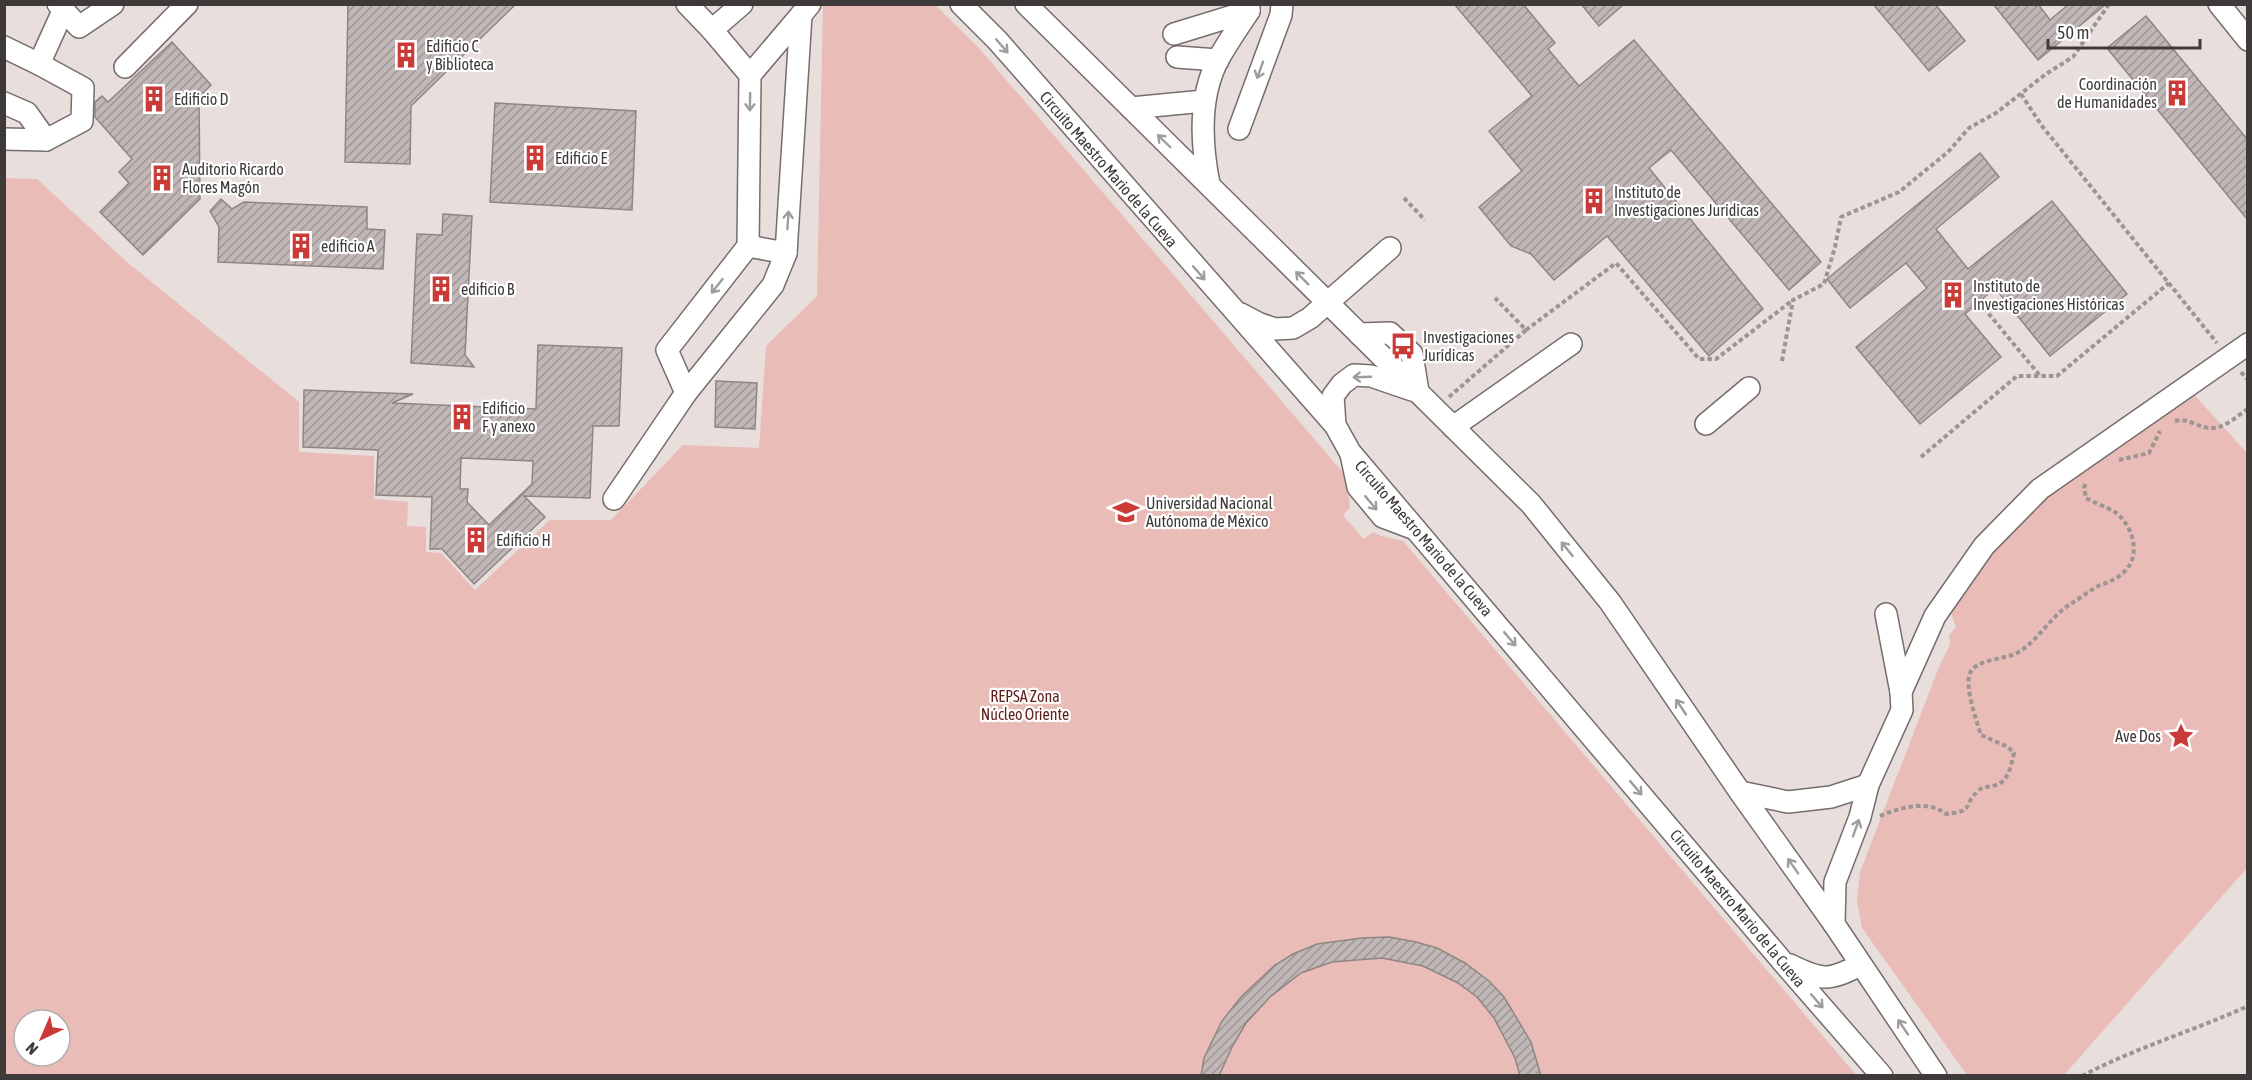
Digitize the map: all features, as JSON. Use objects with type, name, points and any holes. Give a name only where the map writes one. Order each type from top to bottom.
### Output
[{"type":"street","points":[[39,64],[61,8],[80,27],[113,4]]},
{"type":"street","points":[[125,67],[186,4]]},
{"type":"street","points":[[687,4],[750,75]]},
{"type":"street","points":[[712,30],[742,4]]},
{"type":"street","name":"Circuito Maestro Mario de la Cueva","points":[[961,4],[997,40],[1335,425],[1350,452],[1882,1076]]},
{"type":"street","points":[[1026,4],[1531,504],[1603,593],[1834,924],[1936,1076]]},
{"type":"street","points":[[2219,4],[2247,40]]},
{"type":"street","points":[[1209,184],[1203,154],[1204,101],[1218,60],[1249,8]]},
{"type":"street","points":[[1174,34],[1249,8]]},
{"type":"street","points":[[686,393],[667,350],[748,246],[750,75],[806,10]]},
{"type":"street","points":[[614,499],[686,393],[773,285],[786,253],[806,10]]},
{"type":"street","points":[[1239,129],[1281,10]]},
{"type":"street","points":[[4,47],[83,88],[82,121],[46,140],[4,139]]},
{"type":"street","points":[[1176,57],[1218,60]]},
{"type":"street","points":[[1131,108],[1204,101]]},
{"type":"street","points":[[4,103],[27,113],[46,140]]},
{"type":"street","points":[[748,246],[786,253]]},
{"type":"street","points":[[1230,308],[1260,324],[1275,328],[1293,328],[1310,318],[1390,248]]},
{"type":"street","points":[[1453,427],[1571,344]]},
{"type":"street","points":[[1902,692],[1935,616],[1984,546],[2040,489],[2247,344]]},
{"type":"street","points":[[1335,425],[1333,396],[1342,384],[1354,375],[1371,376],[1418,392]]},
{"type":"street","points":[[1706,424],[1749,388]]},
{"type":"street","points":[[1834,924],[1835,882],[1857,825],[1868,785],[1902,710],[1902,692],[1886,614]]},
{"type":"street","points":[[1740,792],[1788,802],[1831,797],[1868,785]]},
{"type":"street","points":[[1782,961],[1812,976],[1826,978],[1843,974],[1860,964]]},
{"type":"path","points":[[1435,409],[1526,330],[1616,263],[1699,358],[1716,359],[1793,300],[1824,284],[1841,217],[1899,192],[1948,152],[1969,128],[1996,113],[2046,74],[2073,57],[2109,4]]},
{"type":"path","points":[[2021,94],[2042,126],[2247,380]]},
{"type":"path","points":[[1404,198],[1425,220]]},
{"type":"path","points":[[1922,457],[2017,376],[2057,376],[2169,283]]},
{"type":"path","points":[[1495,298],[1526,330]]},
{"type":"path","points":[[1782,361],[1793,300]]},
{"type":"path","points":[[1979,302],[2040,377]]},
{"type":"path","points":[[2174,421],[2183,419],[2212,429],[2225,424],[2247,409]]},
{"type":"path","points":[[2118,460],[2149,453],[2164,423]]},
{"type":"path","points":[[1857,825],[1886,813],[1914,806],[1938,808],[1946,814],[1958,813],[1968,808],[1976,793],[1984,786],[1997,785],[2008,776],[2014,753],[2008,747],[1981,735],[1970,695],[1969,675],[1974,667],[2017,653],[2068,605],[2126,571],[2133,557],[2135,543],[2128,528],[2116,513],[2086,498],[2084,488],[2089,473]]},
{"type":"path","points":[[2082,1076],[2104,1064],[2218,1020],[2247,1006]]},
{"type":"green space","name":"REPSA Zona Núcleo Oriente","points":[[823,4],[935,5],[978,47],[1346,476],[1350,508],[1343,515],[1364,539],[1373,532],[1403,541],[1856,1075],[5,1076],[5,178],[37,179],[127,262],[299,402],[299,452],[374,456],[374,499],[408,502],[407,526],[426,527],[426,552],[441,553],[475,590],[550,520],[611,520],[683,445],[759,448],[766,346],[817,296]]},
{"type":"green space","points":[[2189,389],[2247,453],[2247,868],[2064,1075],[1967,1075],[1862,928],[1857,901],[1860,872],[1950,644],[1949,635],[1956,627],[1951,613],[1961,596],[1961,589],[2043,491]]},
{"type":"building","name":"Edificio C y Biblioteca","points":[[348,4],[516,4],[411,106],[410,164],[345,162]]},
{"type":"building","name":"Instituto de Investigaciones Jurídicas","points":[[1454,4],[1523,4],[1555,43],[1548,49],[1579,86],[1634,40],[1821,262],[1789,290],[1671,150],[1649,168],[1763,309],[1709,356],[1607,236],[1554,280],[1531,254],[1511,246],[1479,207],[1522,171],[1489,131],[1532,96]]},
{"type":"building","points":[[1581,4],[1624,4],[1599,26]]},
{"type":"building","points":[[1873,4],[1935,4],[1965,41],[1929,71]]},
{"type":"building","points":[[1993,4],[2038,4],[2050,20],[2069,4],[2106,4],[2038,60]]},
{"type":"building","name":"Coordinación de Humanidades","points":[[2146,16],[2247,139],[2247,219],[2107,48]]},
{"type":"building","points":[[172,42],[211,85],[199,97],[200,199],[143,255],[100,212],[129,183],[119,172],[132,159],[95,117],[95,102],[102,96],[108,102]]},
{"type":"building","name":"Edificio E","points":[[495,103],[636,111],[632,210],[490,202]]},
{"type":"building","name":"Instituto de Investigaciones Históricas","points":[[1980,153],[1999,177],[1936,229],[1968,269],[2052,201],[2127,294],[2050,356],[1995,288],[1965,314],[2001,357],[1920,424],[1856,347],[1927,288],[1906,263],[1850,308],[1827,279]]},
{"type":"building","name":"edificio A","points":[[221,199],[232,209],[244,202],[367,207],[367,229],[385,230],[383,269],[218,262],[219,227],[210,211]]},
{"type":"building","name":"edificio B","points":[[443,214],[472,216],[465,355],[474,367],[411,363],[417,234],[442,235]]},
{"type":"building","name":"Edificio F y anexo","points":[[538,345],[622,348],[619,426],[593,426],[590,498],[524,496],[545,517],[474,584],[442,549],[430,549],[432,497],[376,495],[378,450],[303,447],[304,390],[413,394],[392,403],[536,409]],"holes":[[[461,458],[533,461],[532,484],[489,525],[467,502],[468,489],[460,489]]]},
{"type":"building","points":[[716,381],[757,383],[755,429],[715,427]]},
{"type":"building","points":[[1389,937],[1437,948],[1465,963],[1489,981],[1504,997],[1531,1042],[1541,1076],[1520,1076],[1515,1058],[1494,1018],[1477,997],[1458,983],[1423,966],[1382,958],[1332,962],[1301,973],[1270,997],[1246,1023],[1219,1076],[1201,1076],[1204,1058],[1222,1021],[1241,997],[1275,965],[1317,944]]},
{"type":"place","name":"Edificio C y Biblioteca","points":[[406,55]]},
{"type":"place","name":"Coordinación de Humanidades","points":[[2177,93]]},
{"type":"place","name":"Edificio D","points":[[154,99]]},
{"type":"place","name":"Edificio E","points":[[535,158]]},
{"type":"place","name":"Auditorio Ricardo Flores Magón","points":[[162,178]]},
{"type":"place","name":"Instituto de Investigaciones Jurídicas","points":[[1594,201]]},
{"type":"place","name":"edificio A","points":[[301,246]]},
{"type":"place","name":"edificio B","points":[[441,289]]},
{"type":"place","name":"Instituto de Investigaciones Históricas","points":[[1953,295]]},
{"type":"place","name":"Investigaciones Jurídicas","points":[[1403,346]]},
{"type":"place","name":"Edificio F y anexo","points":[[462,417]]},
{"type":"place","name":"Universidad Nacional Autónoma de México","points":[[1126,512]]},
{"type":"place","name":"Edificio H","points":[[476,540]]},
{"type":"place","name":"Ave Dos","points":[[2181,736]]}]
